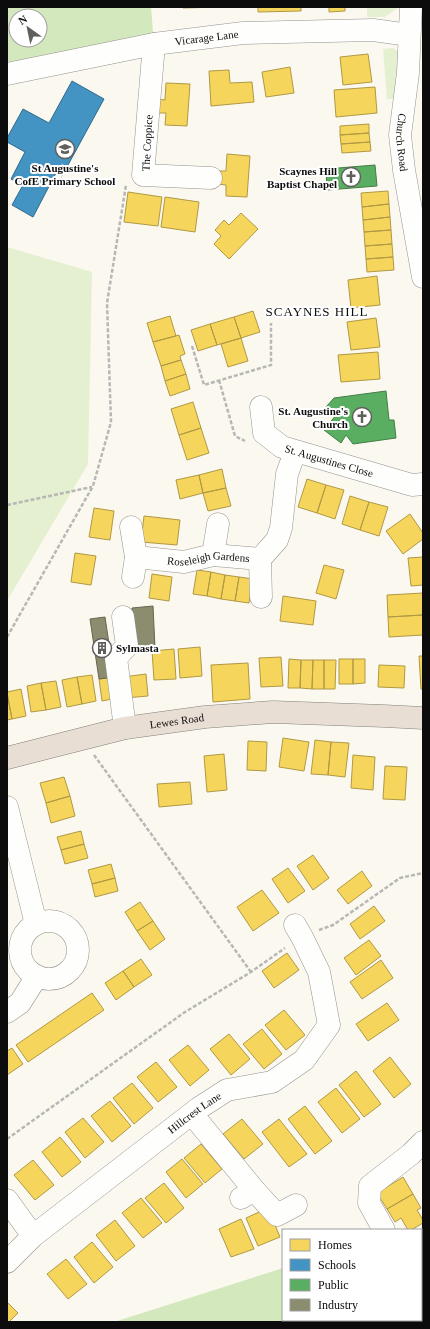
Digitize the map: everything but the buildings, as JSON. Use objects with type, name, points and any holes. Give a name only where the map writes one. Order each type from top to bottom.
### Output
[{"type":"highway","name":"Lewes Road","points":[[7,758],[125,728],[205,717],[273,712],[423,718]]},
{"type":"street","name":"Church Road","points":[[411,7],[408,35],[408,73],[400,135],[404,170],[423,277]]},
{"type":"street","name":"Vicarage Lane","points":[[7,74],[154,44],[243,33],[374,30],[408,35]]},
{"type":"street","name":"The Coppice","points":[[154,44],[143,175],[211,178]]},
{"type":"street","name":"St. Augustines Close","points":[[260,407],[264,433],[282,447],[412,485],[423,484]]},
{"type":"street","name":"Roseleigh Gardens","points":[[132,528],[134,567],[184,562],[213,555],[260,559],[277,540],[281,528],[287,474],[295,452]]},
{"type":"street","points":[[213,555],[218,524]]},
{"type":"street","points":[[260,559],[261,597]]},
{"type":"street","points":[[123,617],[127,646],[116,658],[125,728]]},
{"type":"street","points":[[7,807],[36,924]]},
{"type":"street","points":[[50,921],[63,925],[71,931],[76,939],[76,958],[72,967],[65,973],[56,977],[47,978],[37,976],[29,971],[20,955],[20,946],[23,937],[28,930],[36,924],[50,921]]},
{"type":"street","name":"Hillcrest Lane","points":[[7,1262],[33,1236],[192,1114],[227,1090],[272,1082],[304,1060],[329,1025],[319,972],[298,931]]},
{"type":"street","points":[[7,1012],[20,1003],[37,976]]},
{"type":"street","points":[[192,1114],[248,1194],[277,1215],[296,1205]]},
{"type":"street","points":[[383,1229],[369,1203],[370,1186],[411,1154],[423,1142]]},
{"type":"street","points":[[7,1200],[33,1236]]},
{"type":"path","points":[[7,637],[93,486],[111,422],[108,295],[127,178],[145,163]]},
{"type":"path","points":[[192,346],[204,385],[271,365],[271,323]]},
{"type":"path","points":[[7,506],[93,486]]},
{"type":"path","points":[[81,738],[251,972]]},
{"type":"path","points":[[7,1139],[184,1012],[251,972],[298,931],[333,925],[400,878],[423,874]]},
{"type":"green space","points":[[7,7],[151,7],[154,44],[7,74]]},
{"type":"green space","points":[[367,7],[399,7],[385,17],[367,17]]},
{"type":"green space","points":[[393,48],[400,53],[405,99],[387,99],[383,49]]},
{"type":"green space","points":[[7,247],[92,272],[88,464],[7,601]]},
{"type":"green space","points":[[282,1268],[282,1321],[361,1322],[114,1322]]},
{"type":"place","name":"St Augustine's CofE Primary School","points":[[65,149]]},
{"type":"place","name":"Scaynes Hill Baptist Chapel","points":[[351,177]]},
{"type":"place","name":"St. Augustine's Church","points":[[362,417]]},
{"type":"place","name":"Sylmasta","points":[[102,648]]},
{"type":"district","name":"SCAYNES HILL","points":[[317,311]]}]
